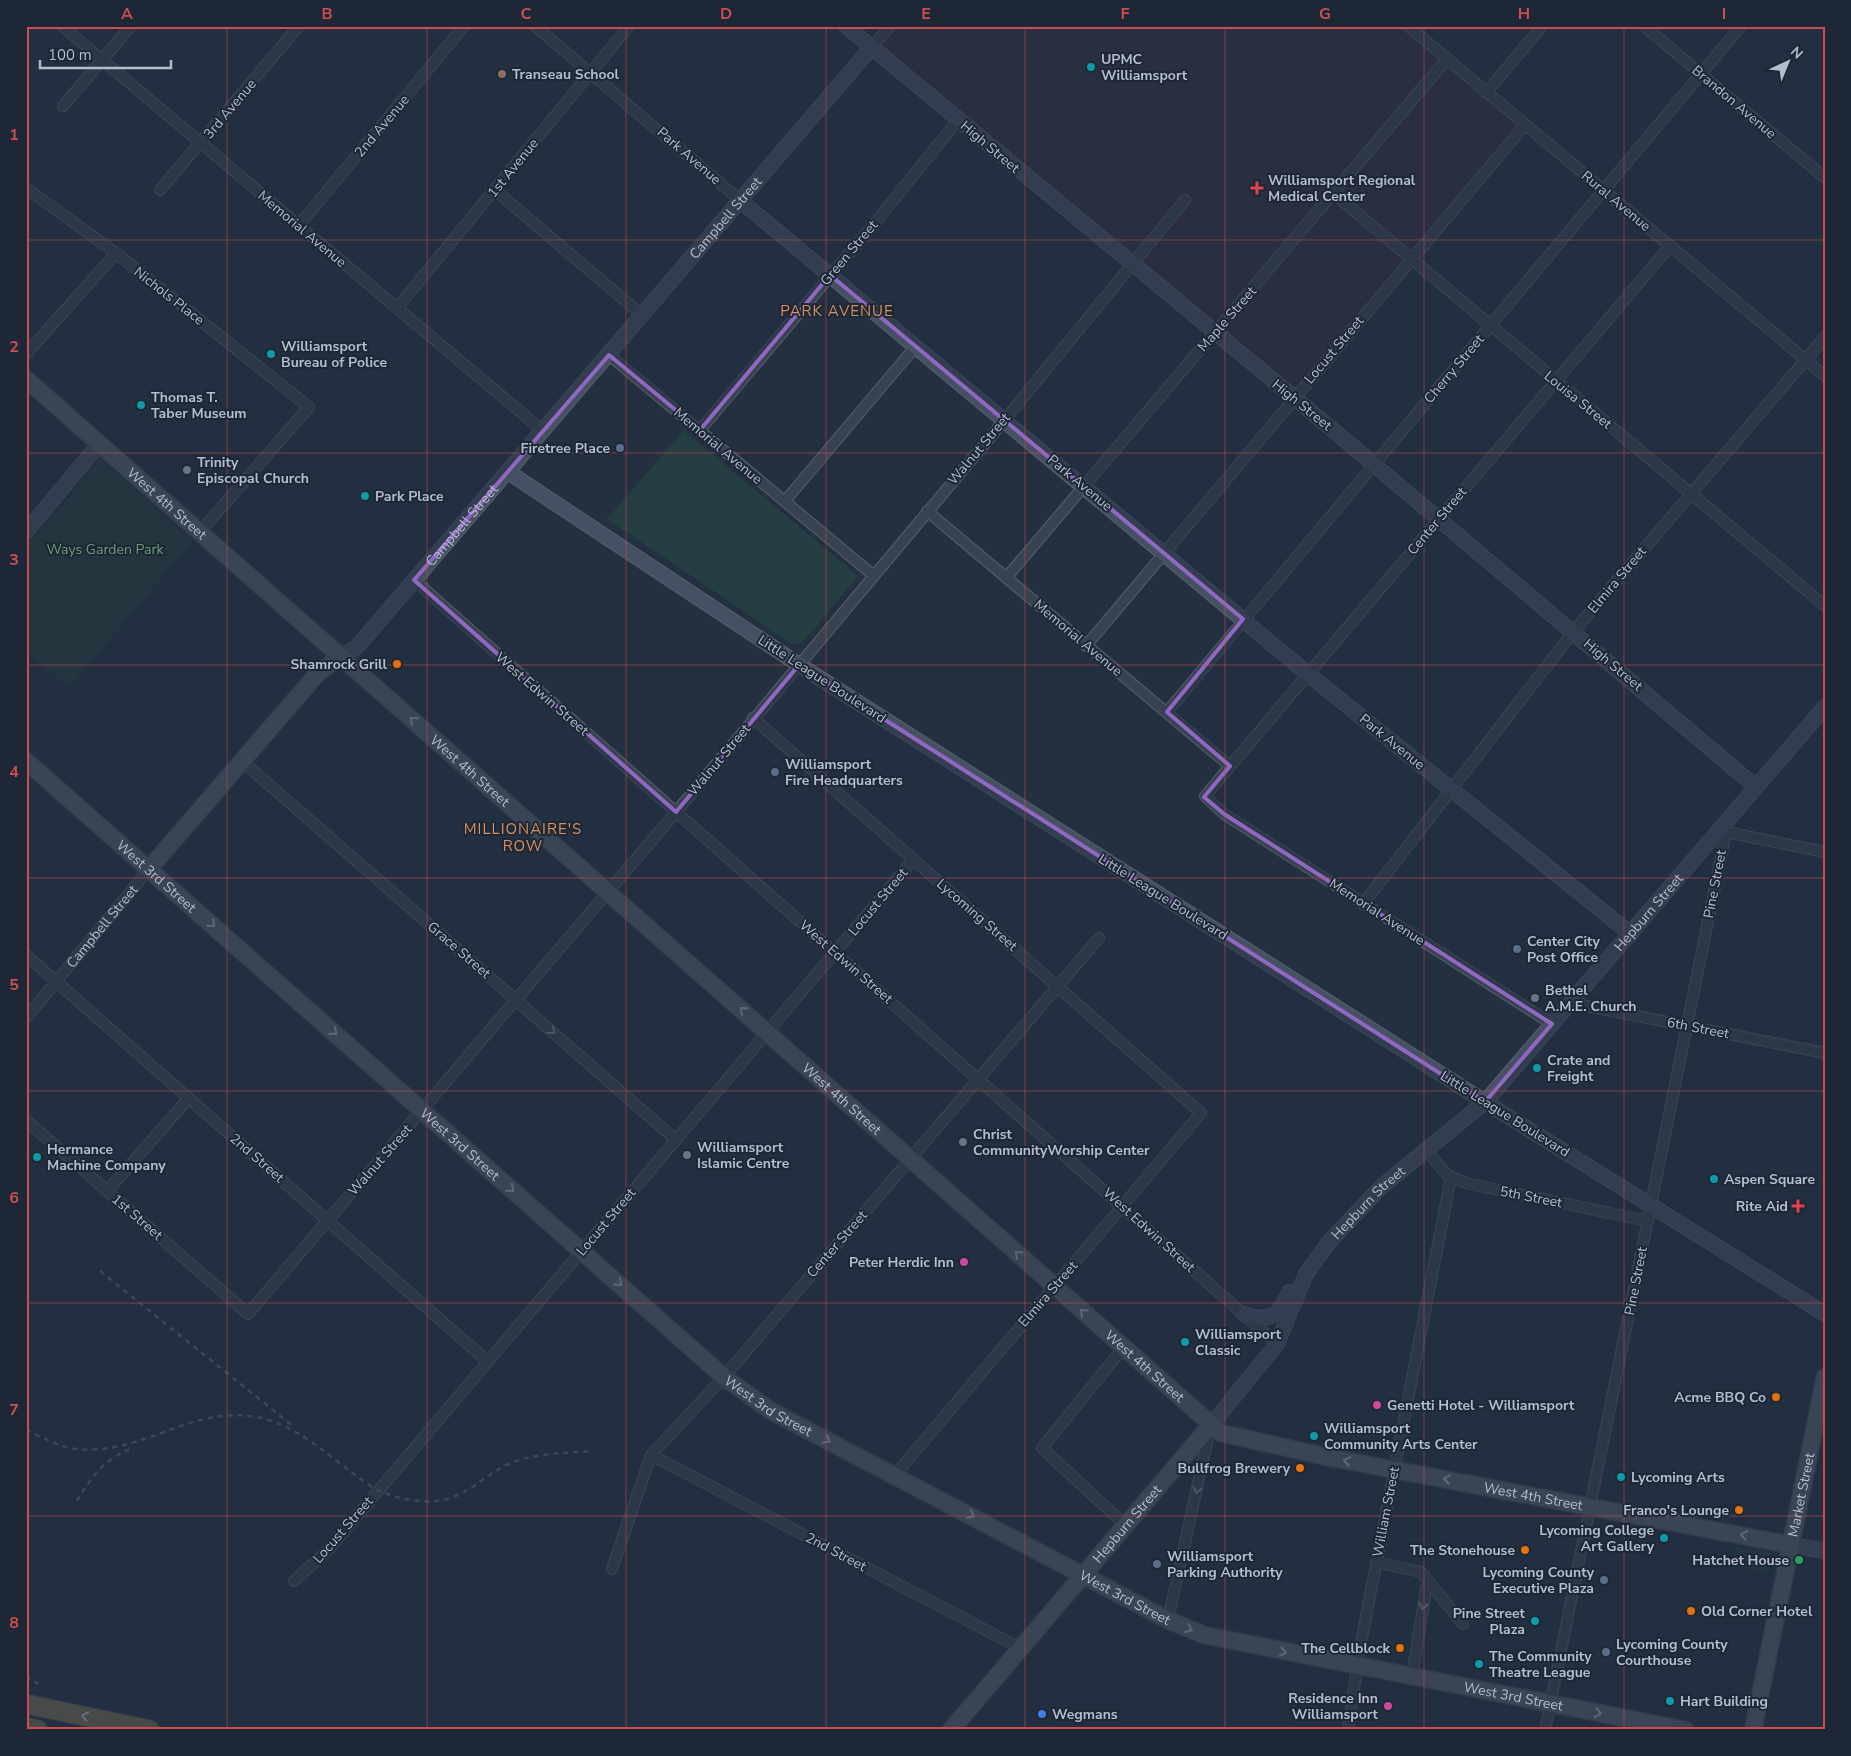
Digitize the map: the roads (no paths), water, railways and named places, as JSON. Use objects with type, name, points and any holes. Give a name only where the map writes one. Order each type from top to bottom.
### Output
[{"type":"highway","points":[[26,1704],[150,1730]]},
{"type":"highway","points":[[26,1727],[38,1730]]},
{"type":"main road","name":"West 4th Street","points":[[26,379],[911,1158],[1221,1434],[1792,1545]]},
{"type":"main road","name":"Campbell Street","points":[[150,869],[317,674],[341,656]]},
{"type":"main road","name":"West 3rd Street","points":[[26,761],[724,1377],[771,1411],[1168,1620],[1195,1632],[1218,1639],[1684,1730]]},
{"type":"main road","name":"Market Street","points":[[1753,1730],[1825,1377]]},
{"type":"main road","name":"Hepburn Street","points":[[950,1730],[1211,1425]]},
{"type":"street","name":"Memorial Avenue","points":[[62,26],[201,145],[543,431]]},
{"type":"street","points":[[63,106],[131,26]]},
{"type":"street","name":"3rd Avenue","points":[[160,190],[201,145],[299,26]]},
{"type":"street","name":"2nd Avenue","points":[[299,226],[464,26]]},
{"type":"street","name":"Park Avenue","points":[[535,26],[742,202],[1308,674],[1631,934]]},
{"type":"street","name":"1st Avenue","points":[[397,308],[629,26]]},
{"type":"street","name":"High Street","points":[[846,26],[1756,786]]},
{"type":"street","name":"Campbell Street","points":[[341,656],[356,648],[742,202],[890,26]]},
{"type":"street","name":"Rural Avenue","points":[[1408,26],[1825,376]]},
{"type":"street","points":[[1486,93],[1542,26]]},
{"type":"street","name":"Brandon Avenue","points":[[1644,26],[1825,178]]},
{"type":"street","name":"Cherry Street","points":[[1167,712],[1741,26]]},
{"type":"street","name":"Maple Street","points":[[1006,578],[1447,59]]},
{"type":"street","name":"Green Street","points":[[700,430],[958,120]]},
{"type":"street","name":"Locust Street","points":[[1086,646],[1411,258],[1526,125]]},
{"type":"street","name":"Nichols Place","points":[[26,188],[116,253],[309,407],[200,532]]},
{"type":"street","points":[[495,190],[643,316]]},
{"type":"street","name":"Louisa Street","points":[[1333,193],[1825,606]]},
{"type":"street","name":"Walnut Street","points":[[248,1314],[676,812],[1185,200]]},
{"type":"street","name":"Center Street","points":[[1205,796],[1670,246]]},
{"type":"street","points":[[26,354],[116,253]]},
{"type":"street","name":"Elmira Street","points":[[1363,904],[1573,632],[1825,337]]},
{"type":"street","points":[[785,502],[916,346]]},
{"type":"street","name":"Memorial Avenue","points":[[609,355],[873,575]]},
{"type":"street","points":[[26,532],[99,444]]},
{"type":"street","name":"Little League Boulevard","points":[[508,472],[799,665],[1486,1102],[1825,1314]]},
{"type":"street","name":"Memorial Avenue","points":[[927,511],[1230,766]]},
{"type":"street","name":"West Edwin Street","points":[[414,580],[1277,1344]]},
{"type":"street","name":"Hepburn Street","points":[[1211,1425],[1277,1344],[1306,1274],[1342,1227],[1381,1187],[1486,1102],[1552,1024],[1724,830],[1756,786],[1825,707]]},
{"type":"street","name":"Lycoming Street","points":[[754,718],[1201,1113]]},
{"type":"street","name":"Grace Street","points":[[242,760],[676,1140]]},
{"type":"street","name":"Memorial Avenue","points":[[1205,796],[1224,814],[1552,1024]]},
{"type":"street","points":[[1724,830],[1825,852]]},
{"type":"street","name":"Pine Street","points":[[1545,1730],[1687,1026],[1724,830]]},
{"type":"street","name":"Locust Street","points":[[294,1581],[329,1549],[914,860]]},
{"type":"street","name":"Campbell Street","points":[[26,1018],[150,869]]},
{"type":"street","name":"Center Street","points":[[612,1569],[651,1455],[724,1377],[1099,938]]},
{"type":"street","name":"2nd Street","points":[[26,955],[488,1361]]},
{"type":"street","name":"6th Street","points":[[1571,1003],[1825,1053]]},
{"type":"street","points":[[108,1190],[189,1098]]},
{"type":"street","name":"Elmira Street","points":[[895,1475],[1201,1113]]},
{"type":"street","name":"1st Street","points":[[26,1120],[248,1314]]},
{"type":"street","name":"5th Street","points":[[1426,1150],[1451,1177],[1488,1189],[1648,1222]]},
{"type":"street","name":"William Street","points":[[1348,1730],[1357,1666],[1376,1562],[1451,1177]]},
{"type":"street","points":[[1244,1314],[1262,1319],[1272,1316],[1282,1307],[1291,1286],[1306,1274]]},
{"type":"street","points":[[1123,1348],[1042,1448],[1125,1525]]},
{"type":"street","points":[[1168,1620],[1211,1425]]},
{"type":"street","name":"2nd Street","points":[[651,1455],[1020,1648]]},
{"type":"street","points":[[1792,1545],[1825,1551]]},
{"type":"street","points":[[1376,1562],[1421,1572],[1463,1624]]},
{"type":"street","points":[[1412,1676],[1426,1589],[1432,1585]]},
{"type":"railway","points":[[100,1271],[294,1427]]},
{"type":"railway","points":[[26,1430],[70,1448],[101,1449],[124,1445],[190,1423],[213,1418],[236,1415],[261,1418],[277,1423],[307,1439],[377,1490],[408,1500],[418,1501],[439,1500],[460,1494],[506,1465],[522,1459],[593,1451]]},
{"type":"railway","points":[[77,1501],[105,1464],[130,1449]]},
{"type":"railway","points":[[26,1676],[43,1687]]},
{"type":"place","name":"UPMC Williamsport","points":[[1091,67]]},
{"type":"place","name":"Transeau School","points":[[502,74]]},
{"type":"place","name":"Williamsport Regional Medical Center","points":[[1257,188]]},
{"type":"place","name":"Williamsport Bureau of Police","points":[[271,354]]},
{"type":"place","name":"Thomas T. Taber Museum","points":[[141,405]]},
{"type":"place","name":"Firetree Place","points":[[620,448]]},
{"type":"place","name":"Trinity Episcopal Church","points":[[187,470]]},
{"type":"place","name":"Park Place","points":[[365,496]]},
{"type":"place","name":"Shamrock Grill","points":[[397,664]]},
{"type":"place","name":"Williamsport Fire Headquarters","points":[[775,772]]},
{"type":"place","name":"Center City Post Office","points":[[1517,949]]},
{"type":"place","name":"Bethel A.M.E. Church","points":[[1535,998]]},
{"type":"place","name":"Crate and Freight","points":[[1537,1068]]},
{"type":"place","name":"Christ CommunityWorship Center","points":[[963,1142]]},
{"type":"place","name":"Williamsport Islamic Centre","points":[[687,1155]]},
{"type":"place","name":"Hermance Machine Company","points":[[37,1157]]},
{"type":"place","name":"Aspen Square","points":[[1714,1179]]},
{"type":"place","name":"Rite Aid","points":[[1798,1206]]},
{"type":"place","name":"Peter Herdic Inn","points":[[964,1262]]},
{"type":"place","name":"Williamsport Classic","points":[[1185,1342]]},
{"type":"place","name":"Acme BBQ Co","points":[[1776,1397]]},
{"type":"place","name":"Genetti Hotel - Williamsport","points":[[1377,1405]]},
{"type":"place","name":"Williamsport Community Arts Center","points":[[1314,1436]]},
{"type":"place","name":"Bullfrog Brewery","points":[[1300,1468]]},
{"type":"place","name":"Lycoming Arts","points":[[1621,1477]]},
{"type":"place","name":"Franco's Lounge","points":[[1739,1510]]},
{"type":"place","name":"Lycoming College Art Gallery","points":[[1664,1538]]},
{"type":"place","name":"The Stonehouse","points":[[1525,1550]]},
{"type":"place","name":"Hatchet House","points":[[1799,1560]]},
{"type":"place","name":"Williamsport Parking Authority","points":[[1157,1564]]},
{"type":"place","name":"Lycoming County Executive Plaza","points":[[1604,1580]]},
{"type":"place","name":"Old Corner Hotel","points":[[1691,1611]]},
{"type":"place","name":"Pine Street Plaza","points":[[1535,1621]]},
{"type":"place","name":"The Cellblock","points":[[1400,1648]]},
{"type":"place","name":"Lycoming County Courthouse","points":[[1606,1652]]},
{"type":"place","name":"The Community Theatre League","points":[[1479,1664]]},
{"type":"place","name":"Hart Building","points":[[1670,1701]]},
{"type":"place","name":"Residence Inn Williamsport","points":[[1388,1706]]},
{"type":"place","name":"Wegmans","points":[[1042,1714]]},
{"type":"district","name":"PARK AVENUE","points":[[837,311]]},
{"type":"district","name":"MILLIONAIRE'S ROW","points":[[523,838]]},
{"type":"park label","name":"Ways Garden Park","points":[[105,549]]}]
